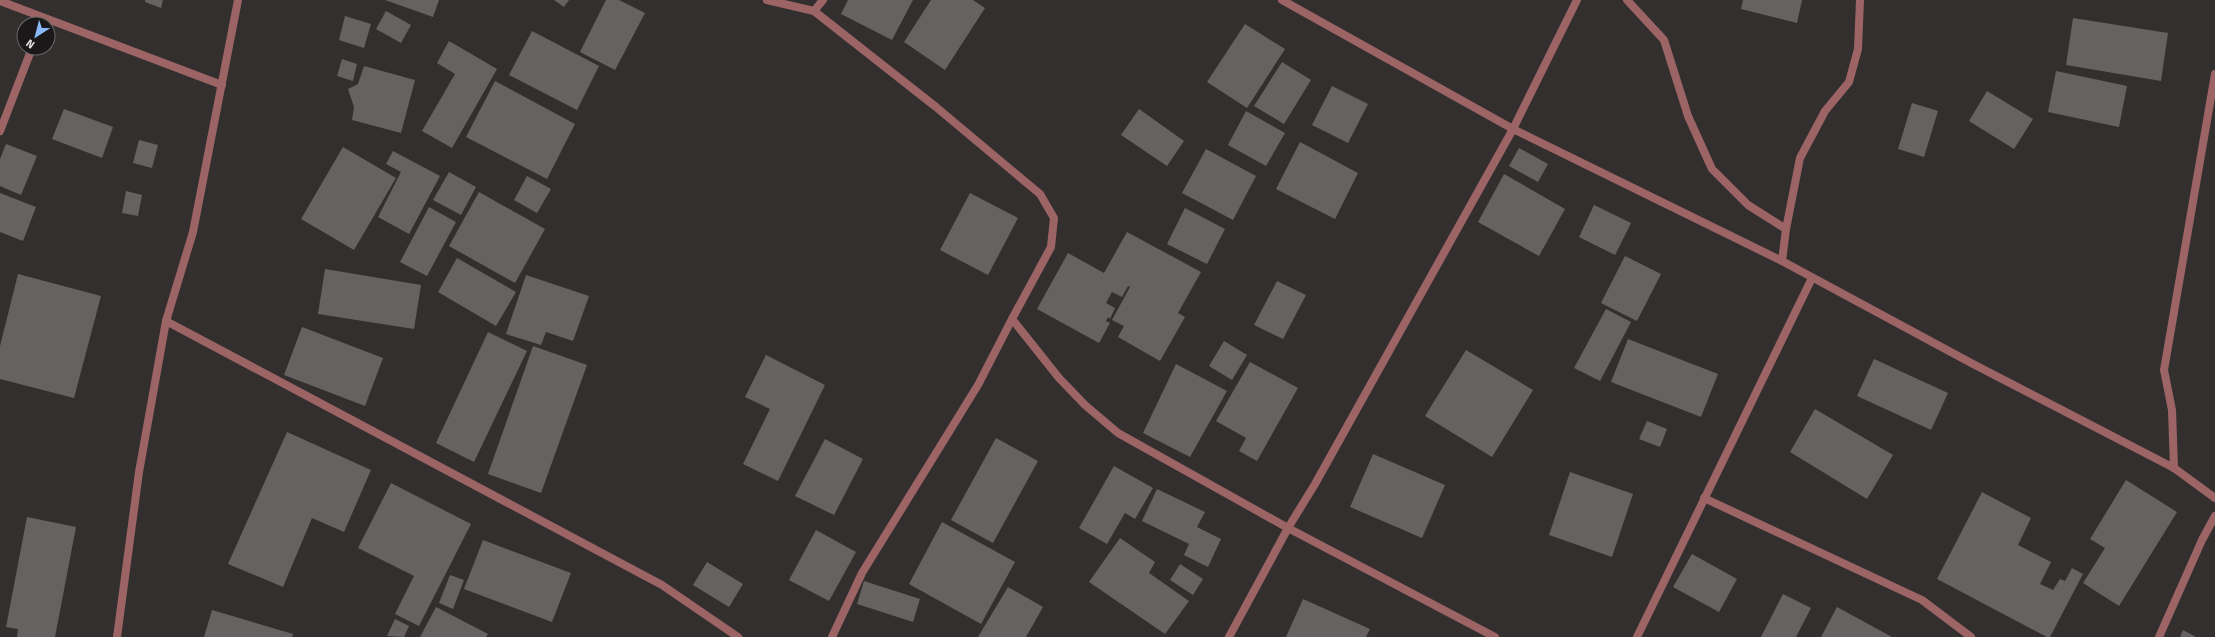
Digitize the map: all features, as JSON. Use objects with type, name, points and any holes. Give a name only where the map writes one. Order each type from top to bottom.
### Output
[{"type":"street","points":[[117,637],[139,472],[166,321],[193,232],[238,0]]},
{"type":"street","points":[[767,0],[814,11],[936,106],[1040,194],[1054,218],[1051,247],[978,386],[862,573],[832,637]]},
{"type":"street","points":[[814,11],[823,0]]},
{"type":"street","points":[[1282,0],[1513,129],[1782,261],[2174,468],[2215,498]]},
{"type":"street","points":[[1229,637],[1288,528],[1315,484],[1513,129],[1577,0]]},
{"type":"street","points":[[1627,0],[1664,40],[1688,116],[1712,170],[1748,205],[1786,229]]},
{"type":"street","points":[[1782,261],[1786,229],[1800,158],[1825,111],[1849,82],[1858,49],[1860,0]]},
{"type":"street","points":[[0,1],[32,16]]},
{"type":"street","points":[[56,26],[222,85]]},
{"type":"street","points":[[0,131],[29,56]]},
{"type":"street","points":[[2174,468],[2172,410],[2164,370],[2215,74]]},
{"type":"street","points":[[1637,637],[1812,278]]},
{"type":"street","points":[[1012,319],[1059,378],[1085,404],[1118,433],[1288,528],[1495,637]]},
{"type":"street","points":[[166,321],[662,585],[738,637]]},
{"type":"street","points":[[1704,498],[1922,600],[1971,637]]},
{"type":"street","points":[[2159,637],[2202,540],[2215,516]]},
{"type":"building","points":[[145,0],[163,0],[161,8],[145,2]]},
{"type":"building","points":[[385,0],[439,0],[433,17]]},
{"type":"building","points":[[554,0],[569,0],[564,7]]},
{"type":"building","points":[[606,0],[619,0],[645,13],[615,70],[580,52]]},
{"type":"building","points":[[848,0],[913,0],[892,40],[841,14]]},
{"type":"building","points":[[931,0],[973,0],[985,8],[945,70],[904,42]]},
{"type":"building","points":[[1743,0],[1802,0],[1797,23],[1741,9]]},
{"type":"building","points":[[386,11],[411,25],[401,43],[376,29]]},
{"type":"building","points":[[345,16],[371,24],[364,48],[339,40]]},
{"type":"building","points":[[2073,18],[2168,33],[2161,81],[2066,65]]},
{"type":"building","points":[[1245,24],[1285,49],[1247,108],[1207,82]]},
{"type":"building","points":[[532,31],[599,66],[577,110],[509,75]]},
{"type":"building","points":[[449,41],[497,69],[452,148],[422,131],[455,74],[437,63]]},
{"type":"building","points":[[342,59],[357,64],[353,81],[337,76]]},
{"type":"building","points":[[1282,62],[1311,80],[1284,124],[1254,106]]},
{"type":"building","points":[[364,66],[415,80],[401,133],[352,120],[354,107],[348,89],[358,84]]},
{"type":"building","points":[[2056,71],[2127,86],[2119,127],[2048,112]]},
{"type":"building","points":[[495,81],[575,124],[547,179],[466,137]]},
{"type":"building","points":[[1332,86],[1368,104],[1348,143],[1312,125]]},
{"type":"building","points":[[1987,91],[2033,119],[2014,149],[1969,121]]},
{"type":"building","points":[[1912,103],[1938,111],[1924,157],[1898,149]]},
{"type":"building","points":[[64,109],[113,127],[102,158],[52,139]]},
{"type":"building","points":[[1139,109],[1184,141],[1167,166],[1121,135]]},
{"type":"building","points":[[1246,111],[1285,133],[1266,166],[1228,145]]},
{"type":"building","points":[[139,140],[158,145],[152,168],[133,163]]},
{"type":"building","points":[[1300,142],[1358,173],[1335,219],[1276,189]]},
{"type":"building","points":[[6,144],[37,156],[21,195],[0,186],[0,159]]},
{"type":"building","points":[[343,147],[396,178],[354,250],[301,219]]},
{"type":"building","points":[[1519,148],[1548,164],[1538,182],[1509,166]]},
{"type":"building","points":[[1206,149],[1256,176],[1233,220],[1182,193]]},
{"type":"building","points":[[393,151],[440,176],[409,234],[378,217],[401,172],[386,164]]},
{"type":"building","points":[[449,172],[476,187],[461,215],[433,200]]},
{"type":"building","points":[[1504,174],[1565,209],[1539,256],[1478,222]]},
{"type":"building","points":[[527,176],[551,189],[537,213],[514,200]]},
{"type":"building","points":[[126,191],[142,195],[138,216],[122,213]]},
{"type":"building","points":[[479,192],[545,229],[515,283],[449,246]]},
{"type":"building","points":[[0,193],[36,207],[23,241],[0,232]]},
{"type":"building","points":[[970,193],[1018,218],[988,275],[940,250]]},
{"type":"building","points":[[1594,205],[1631,223],[1615,255],[1579,237]]},
{"type":"building","points":[[429,207],[456,222],[427,276],[400,262]]},
{"type":"building","points":[[1185,208],[1225,229],[1207,264],[1167,244]]},
{"type":"building","points":[[1127,232],[1201,272],[1178,313],[1185,317],[1160,361],[1118,337],[1124,326],[1112,320],[1130,287],[1128,286],[1122,297],[1112,292],[1106,303],[1115,308],[1110,319],[1108,317],[1106,321],[1110,323],[1099,343],[1037,309],[1068,253],[1104,273]]},
{"type":"building","points":[[1625,256],[1661,274],[1637,321],[1601,303]]},
{"type":"building","points":[[457,258],[516,292],[496,326],[438,292]]},
{"type":"building","points":[[325,269],[421,285],[414,329],[318,314]]},
{"type":"building","points":[[18,274],[101,296],[74,398],[0,379],[0,346]]},
{"type":"building","points":[[526,275],[589,296],[573,341],[546,332],[541,345],[506,334]]},
{"type":"building","points":[[1277,281],[1306,295],[1283,339],[1254,325]]},
{"type":"building","points":[[1606,309],[1631,322],[1600,381],[1574,368]]},
{"type":"building","points":[[302,327],[383,358],[365,406],[284,375]]},
{"type":"building","points":[[488,332],[527,351],[474,462],[436,443]]},
{"type":"building","points":[[1628,339],[1718,374],[1701,417],[1611,382]]},
{"type":"building","points":[[1224,341],[1247,355],[1232,380],[1209,366]]},
{"type":"building","points":[[533,346],[587,365],[541,493],[488,474]]},
{"type":"building","points":[[1466,350],[1533,390],[1492,457],[1425,416]]},
{"type":"building","points":[[766,355],[825,385],[778,481],[743,464],[770,409],[745,397]]},
{"type":"building","points":[[1874,359],[1948,393],[1931,430],[1857,396]]},
{"type":"building","points":[[1250,362],[1298,388],[1257,461],[1239,451],[1246,438],[1216,421]]},
{"type":"building","points":[[1176,364],[1227,391],[1190,457],[1143,433]]},
{"type":"building","points":[[1815,409],[1893,455],[1867,499],[1790,452]]},
{"type":"building","points":[[1647,421],[1667,429],[1660,447],[1639,439]]},
{"type":"building","points":[[287,432],[371,470],[344,532],[312,518],[283,587],[228,564]]},
{"type":"building","points":[[996,438],[1038,461],[993,543],[951,520]]},
{"type":"building","points":[[825,439],[863,459],[834,515],[795,496]]},
{"type":"building","points":[[1373,454],[1445,485],[1422,538],[1350,507]]},
{"type":"building","points":[[1114,466],[1153,488],[1135,519],[1125,513],[1107,544],[1079,528]]},
{"type":"building","points":[[1570,472],[1633,494],[1612,557],[1549,535]]},
{"type":"building","points":[[2126,480],[2177,512],[2119,606],[2083,583],[2105,548],[2090,539]]},
{"type":"building","points":[[391,483],[471,524],[419,626],[395,614],[414,576],[358,548]]},
{"type":"building","points":[[1157,489],[1205,512],[1197,527],[1221,539],[1208,567],[1184,555],[1189,544],[1142,521]]},
{"type":"building","points":[[1982,492],[2031,518],[2018,545],[2051,562],[2040,584],[2053,590],[2060,579],[2065,581],[2072,568],[2083,574],[2050,637],[2047,637],[1937,579]]},
{"type":"building","points":[[27,517],[76,527],[55,637],[17,637],[18,629],[6,627]]},
{"type":"building","points":[[942,522],[1015,562],[981,624],[909,584]]},
{"type":"building","points":[[816,530],[856,552],[829,601],[789,580]]},
{"type":"building","points":[[1120,538],[1155,562],[1149,573],[1189,601],[1165,634],[1089,582]]},
{"type":"building","points":[[483,540],[571,573],[552,622],[464,589]]},
{"type":"building","points":[[1692,554],[1737,579],[1719,612],[1673,587]]},
{"type":"building","points":[[707,562],[743,584],[729,607],[693,585]]},
{"type":"building","points":[[1180,564],[1203,579],[1193,595],[1170,580]]},
{"type":"building","points":[[450,575],[464,580],[453,609],[439,603]]},
{"type":"building","points":[[864,581],[920,599],[913,622],[857,604]]},
{"type":"building","points":[[1008,587],[1043,607],[1026,637],[978,637]]},
{"type":"building","points":[[1783,594],[1811,608],[1796,637],[1761,637]]},
{"type":"building","points":[[1303,599],[1370,629],[1366,637],[1286,637]]},
{"type":"building","points":[[436,607],[488,634],[486,637],[420,637]]},
{"type":"building","points":[[1837,607],[1892,637],[1821,637]]},
{"type":"building","points":[[212,610],[293,634],[292,637],[204,637]]},
{"type":"building","points":[[395,619],[409,626],[404,637],[387,636]]},
{"type":"building","points":[[2183,630],[2196,637],[2180,637]]}]
